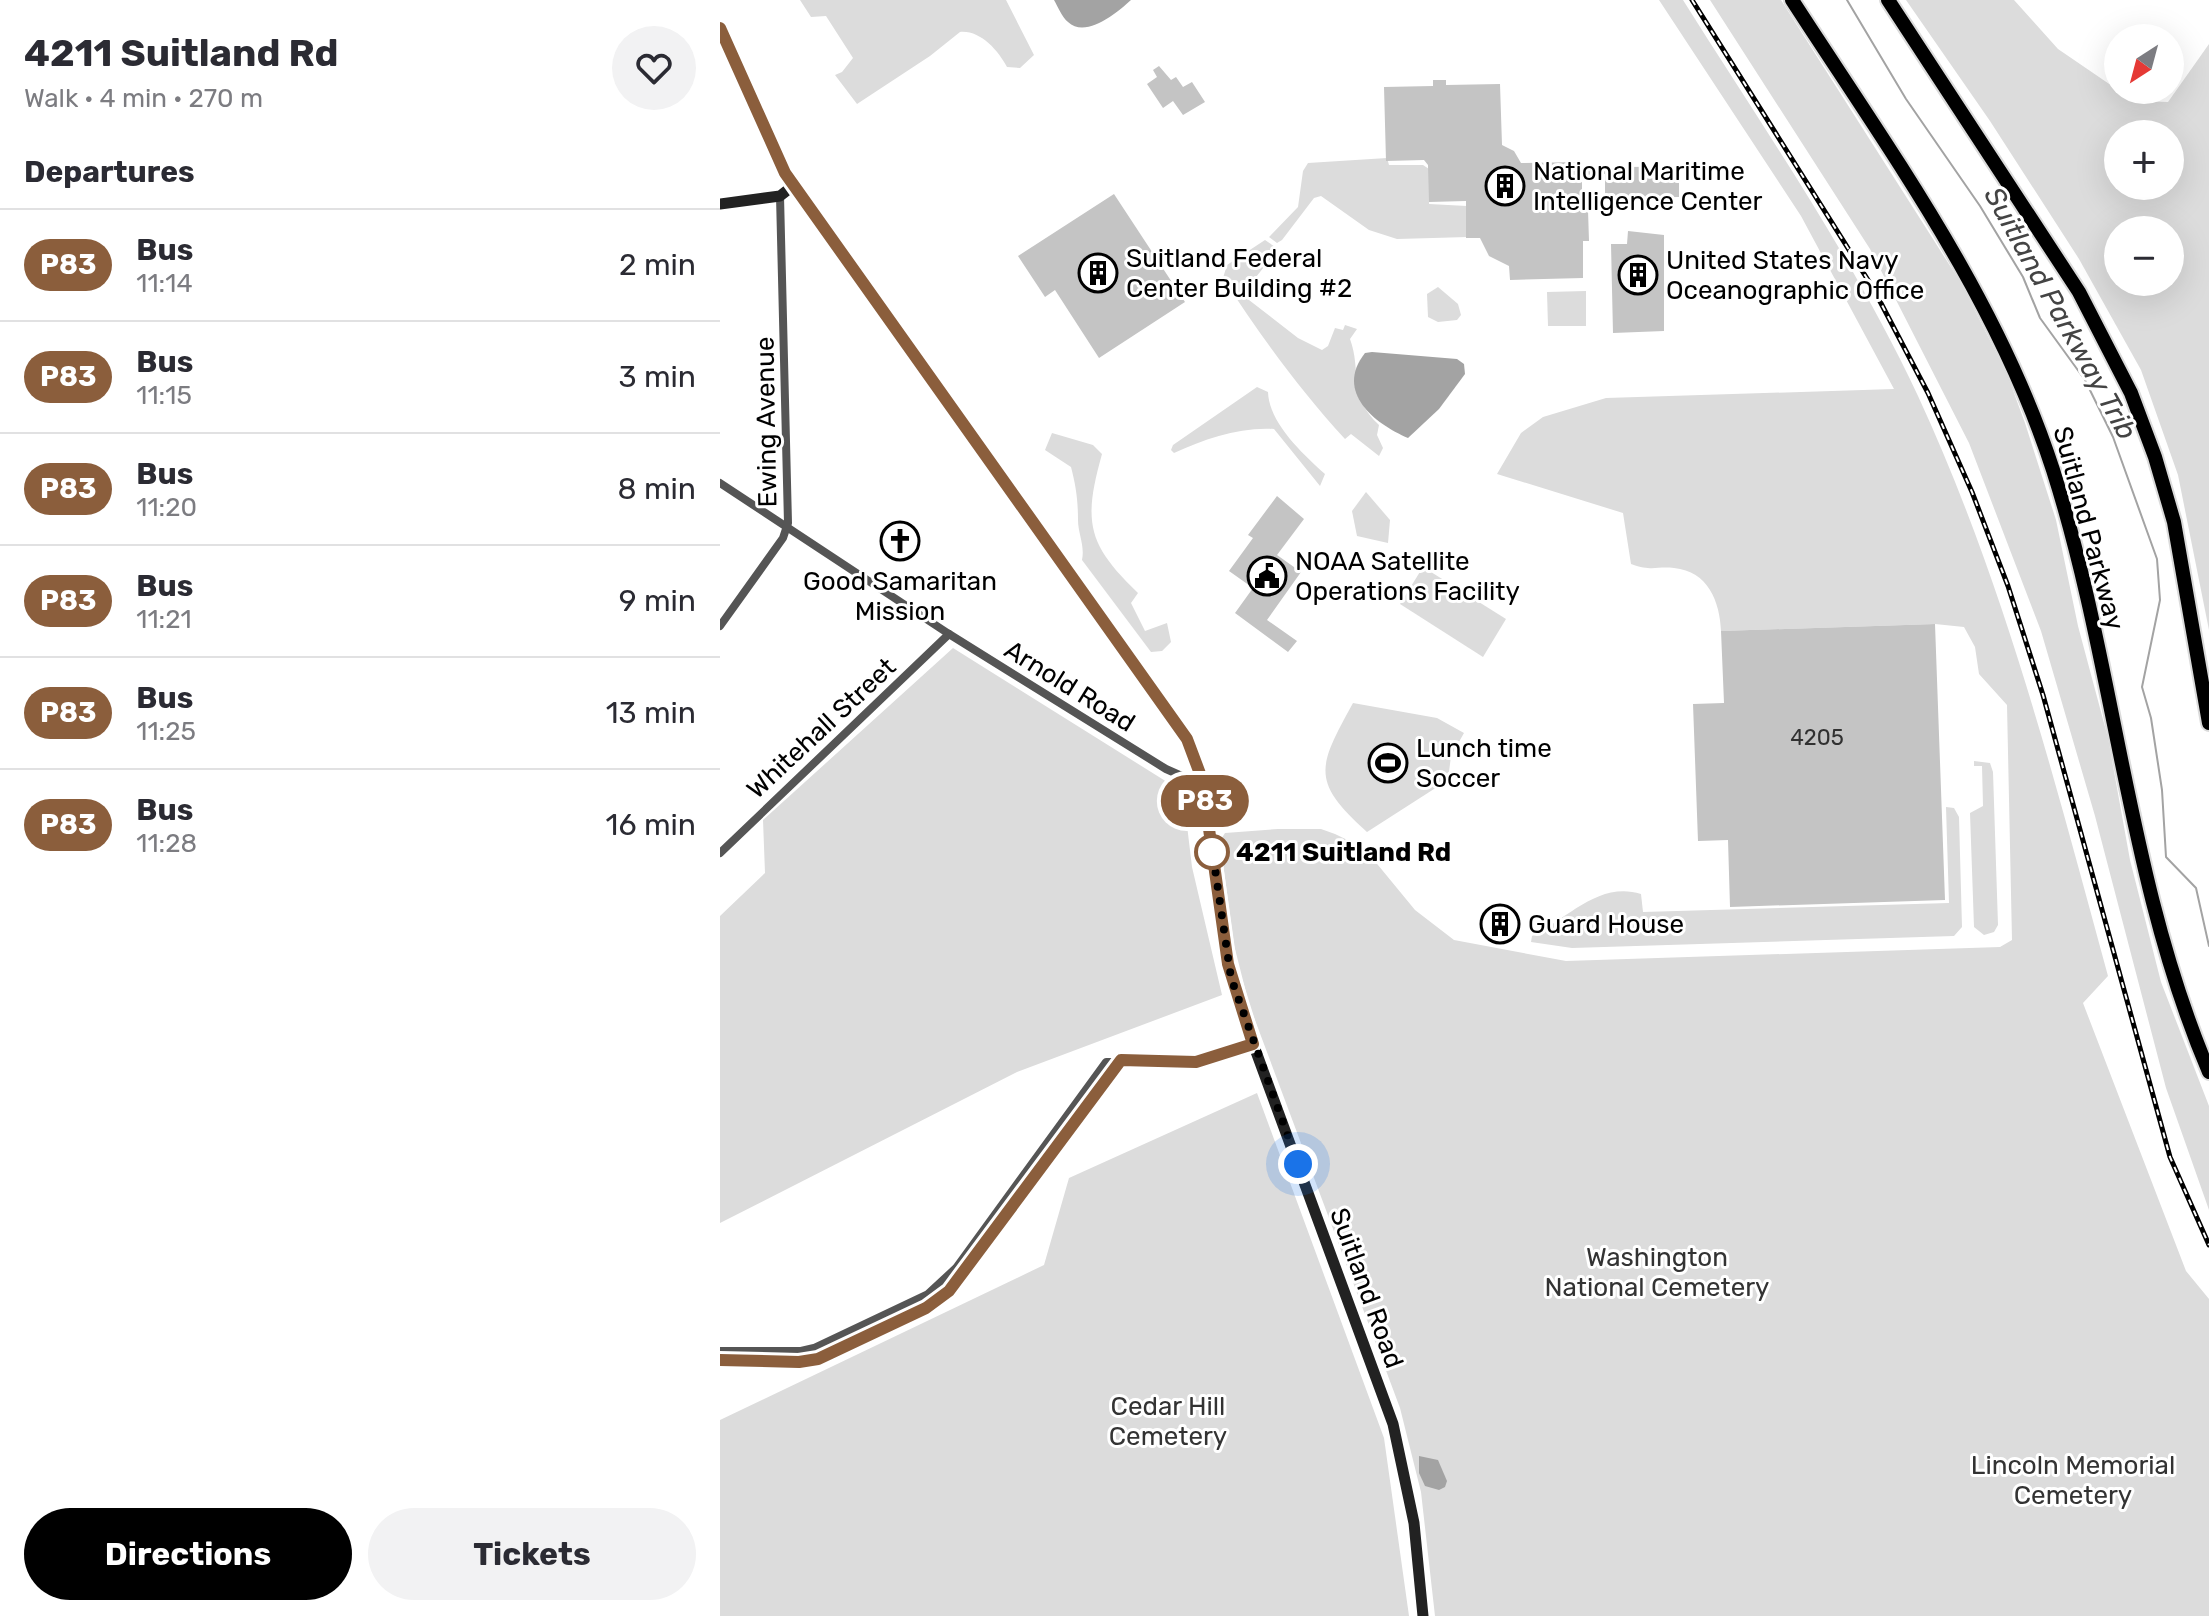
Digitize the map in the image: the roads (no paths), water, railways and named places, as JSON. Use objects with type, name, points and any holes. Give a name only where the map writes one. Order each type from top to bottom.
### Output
[{"type":"highway","name":"Suitland Parkway","points":[[1792,0],[1960,261],[1992,321],[2029,404],[2071,533],[2160,934],[2209,1072]]},
{"type":"highway","points":[[1888,0],[2079,292],[2131,393],[2169,501],[2209,723]]},
{"type":"main road","name":"Suitland Road","points":[[720,28],[769,142],[794,185],[1167,707],[1193,750],[1202,779],[1225,949],[1253,1044],[1393,1424],[1414,1523],[1423,1616]]},
{"type":"main road","points":[[720,204],[780,196],[794,185]]},
{"type":"street","name":"Ewing Avenue","points":[[720,626],[783,538],[786,528],[780,196]]},
{"type":"street","name":"Arnold Road","points":[[720,483],[949,634],[1166,769],[1193,781],[1202,779]]},
{"type":"street","name":"Whitehall Street","points":[[720,853],[949,634]]},
{"type":"street","points":[[720,1351],[801,1351],[814,1348],[936,1288],[956,1268],[1106,1062],[1196,1062],[1253,1044]]},
{"type":"street","points":[[720,1360],[799,1362],[818,1359],[936,1302],[963,1275],[1121,1060]]},
{"type":"waterway","name":"Suitland Parkway Trib","points":[[1847,0],[1906,99],[1980,206],[2023,277],[2040,318],[2085,380],[2113,437],[2157,559],[2160,600],[2142,687],[2151,718],[2162,790],[2166,857],[2196,888],[2209,946]]},
{"type":"railway","points":[[1692,0],[1873,288],[1928,393],[1972,492],[2008,586],[2043,695],[2170,1157],[2209,1245]]},
{"type":"place","name":"National Maritime Intelligence Center","points":[[1505,186]]},
{"type":"place","name":"Suitland Federal Center Building #2","points":[[1098,273]]},
{"type":"place","name":"United States Navy Oceanographic Office","points":[[1638,275]]},
{"type":"place","name":"Good Samaritan Mission","points":[[900,541]]},
{"type":"place","name":"NOAA Satellite Operations Facility","points":[[1267,576]]},
{"type":"place","name":"Lunch time Soccer","points":[[1388,763]]},
{"type":"place","name":"4211 Suitland Rd","points":[[1212,852]]},
{"type":"place","name":"Guard House","points":[[1500,924]]},
{"type":"park label","name":"Washington National Cemetery","points":[[1657,1272]]},
{"type":"park label","name":"Cedar Hill Cemetery","points":[[1168,1421]]},
{"type":"park label","name":"Lincoln Memorial Cemetery","points":[[2073,1480]]}]
